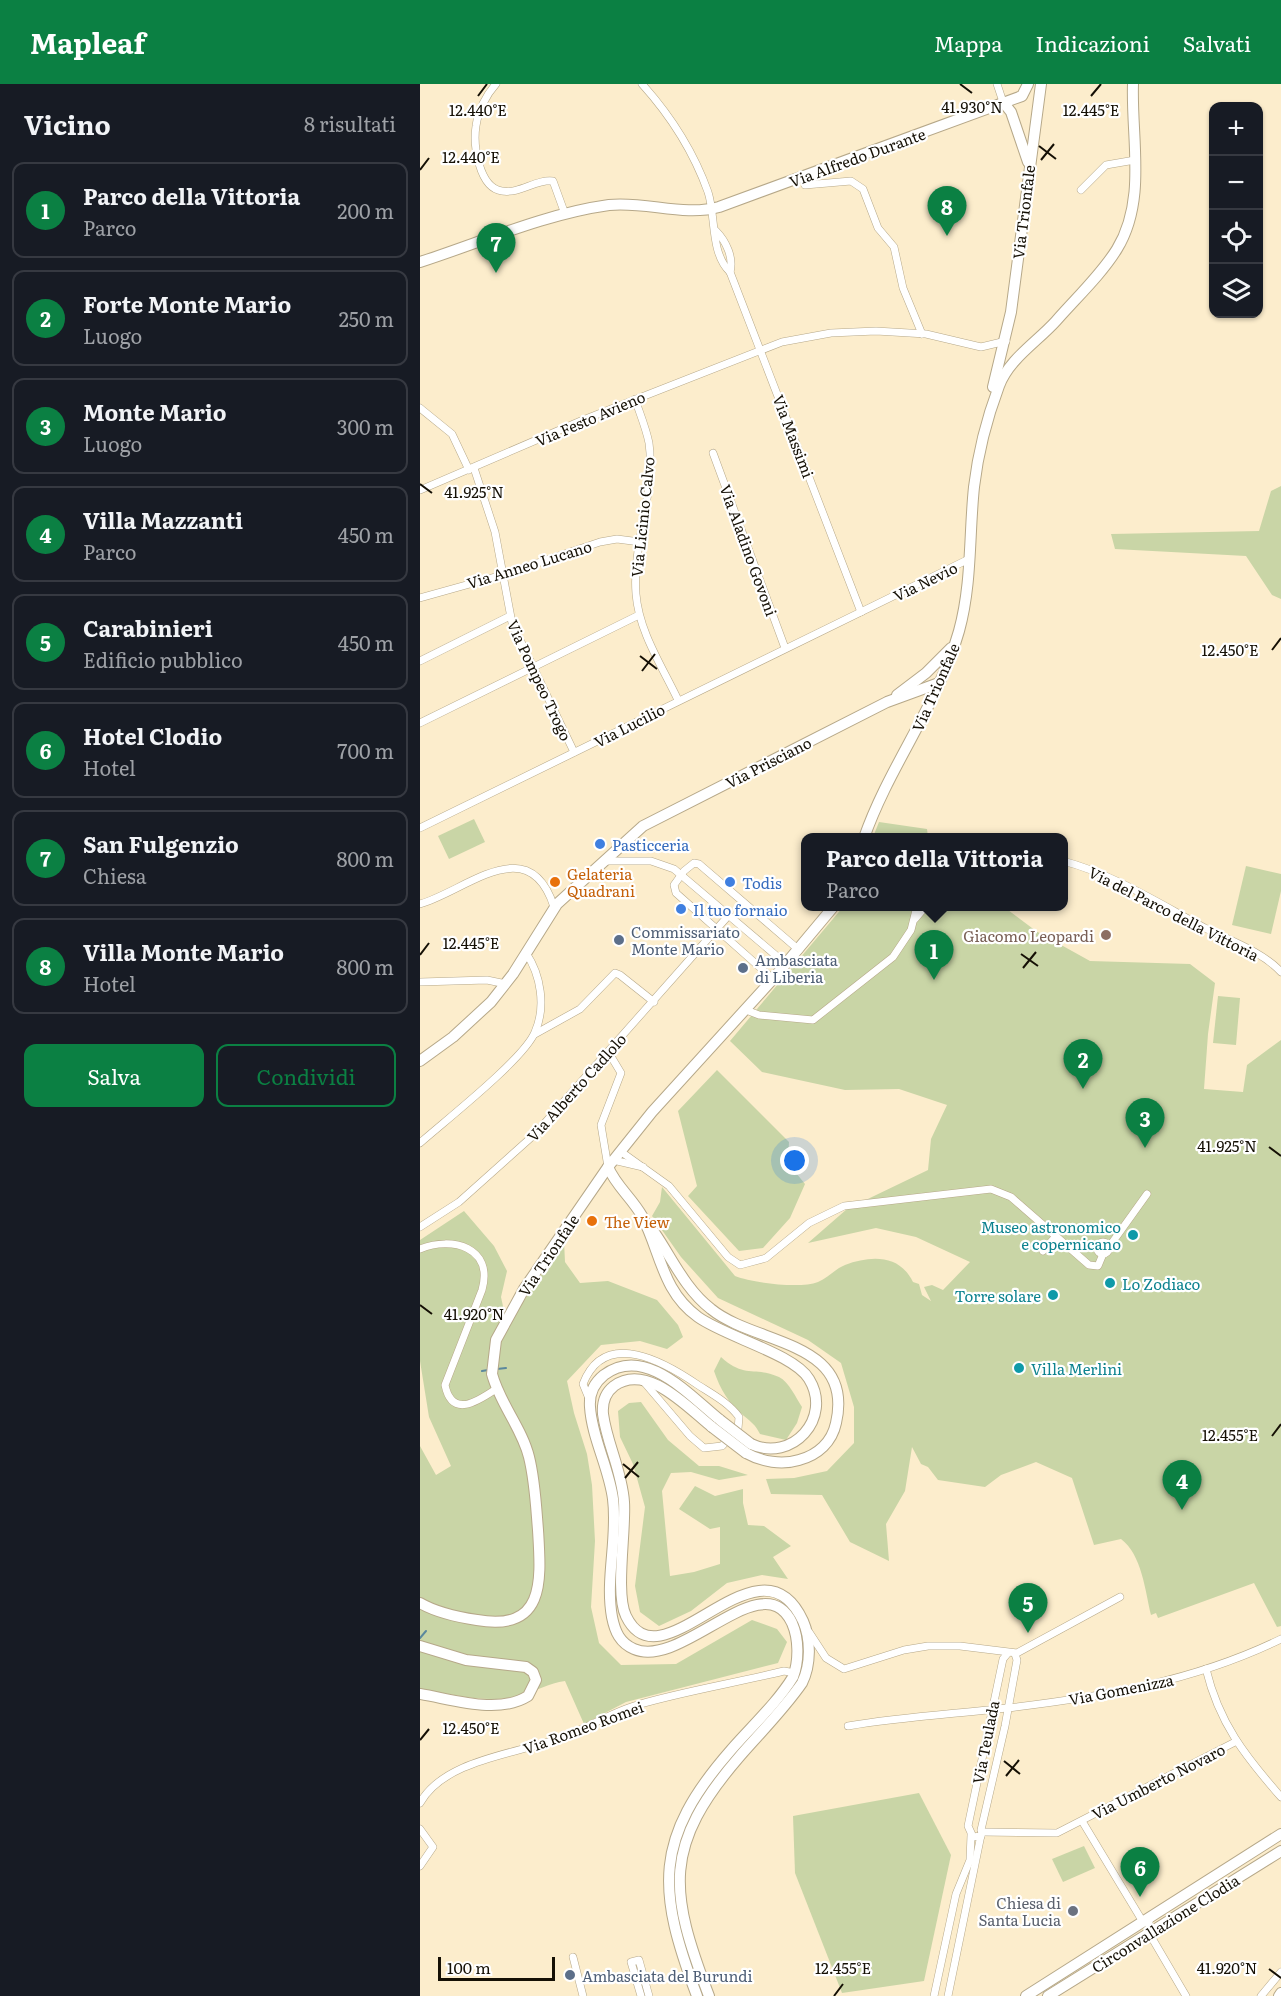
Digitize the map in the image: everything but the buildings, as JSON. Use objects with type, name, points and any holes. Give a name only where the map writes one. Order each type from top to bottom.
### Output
[{"type":"main road","name":"Via Alfredo Durante","points":[[420,262],[566,214],[619,204],[654,205],[692,210],[712,208],[1023,95],[1028,84]]},
{"type":"main road","name":"Via Trionfale","points":[[866,833],[889,781],[939,683],[955,644],[964,606],[975,481],[1006,341],[1041,84]]},
{"type":"main road","name":"Via Trionfale","points":[[987,420],[1002,380],[1018,358],[1046,332],[1118,247],[1132,212],[1135,160],[1133,84]]},
{"type":"main road","points":[[1003,102],[1011,112],[1029,166]]},
{"type":"main road","points":[[1006,341],[1010,354],[1018,358]]},
{"type":"main road","name":"Via Prisciano","points":[[887,702],[920,678],[955,644]]},
{"type":"main road","name":"Via Prisciano","points":[[420,1061],[478,1016],[506,984],[554,907],[649,822],[887,702],[939,683]]},
{"type":"main road","name":"Via Trionfale","points":[[423,1606],[465,1618],[500,1622],[525,1613],[538,1595],[540,1562],[529,1457],[496,1389],[491,1366],[499,1334],[535,1270],[614,1160],[799,950],[830,911]]},
{"type":"main road","points":[[614,1160],[642,1217],[669,1284],[680,1301],[719,1330],[795,1365],[810,1380],[816,1408],[814,1420],[806,1433],[794,1443],[779,1448],[749,1449]]},
{"type":"main road","points":[[642,1217],[687,1284],[711,1310],[733,1323],[806,1354],[822,1365],[833,1378],[837,1395],[837,1418],[831,1437],[820,1449],[807,1457],[788,1462],[765,1461],[716,1424],[663,1389],[642,1380],[630,1379],[617,1384],[607,1393],[603,1406],[624,1500],[622,1606],[627,1619],[638,1632],[653,1637],[668,1635],[737,1597],[756,1591],[779,1595],[793,1605],[804,1625],[808,1644],[806,1674],[798,1689],[771,1713],[733,1756],[702,1785],[686,1813],[671,1849],[674,1933],[697,1996]]},
{"type":"main road","points":[[716,1424],[661,1374],[634,1365],[618,1367],[599,1379],[593,1388],[590,1401],[613,1499],[611,1605],[615,1630],[623,1642],[640,1651],[655,1653],[672,1648],[743,1609],[763,1604],[775,1608],[788,1617],[796,1645],[795,1673],[771,1713]]},
{"type":"main road","points":[[420,1646],[466,1660],[526,1667],[533,1672],[536,1680],[528,1696],[510,1703],[479,1703],[420,1694]]},
{"type":"main road","points":[[709,1996],[686,1932],[674,1883],[692,1826],[733,1756]]},
{"type":"main road","name":"Circonvallazione Clodia","points":[[1026,1996],[1281,1834]]},
{"type":"main road","name":"Circonvallazione Clodia","points":[[1048,1996],[1281,1851]]},
{"type":"street","points":[[496,84],[485,100],[476,125],[476,146],[485,178],[494,188],[506,192],[553,181],[566,214]]},
{"type":"street","name":"Via Massimi","points":[[642,84],[665,113],[688,150],[707,190],[716,241],[725,267],[730,272],[861,612]]},
{"type":"street","points":[[997,84],[1003,102]]},
{"type":"street","points":[[1081,190],[1106,165],[1135,160]]},
{"type":"street","points":[[805,185],[851,181],[863,189],[878,228],[894,246],[903,288],[922,334]]},
{"type":"street","name":"Via Festo Avieno","points":[[420,490],[635,399],[794,339],[831,333],[876,331],[922,334],[979,347],[1006,341]]},
{"type":"street","name":"Via Licinio Calvo","points":[[635,399],[649,448],[649,482],[636,587],[639,615],[649,643],[678,700]]},
{"type":"street","name":"Via Pompeo Trogo","points":[[420,408],[452,434],[472,469],[493,523],[510,616],[532,668],[574,752]]},
{"type":"street","name":"Via Aladino Govoni","points":[[713,453],[785,648]]},
{"type":"street","name":"Via Anneo Lucano","points":[[420,598],[502,575],[607,540],[640,542]]},
{"type":"street","name":"Via Nevio","points":[[861,612],[969,559]]},
{"type":"street","name":"Via Lucilio","points":[[420,828],[861,612]]},
{"type":"street","points":[[420,722],[639,615]]},
{"type":"street","points":[[420,660],[510,616]]},
{"type":"street","points":[[606,861],[654,861],[681,874],[786,964]]},
{"type":"street","points":[[773,979],[675,891],[674,885],[681,874],[694,863],[699,864],[799,950]]},
{"type":"street","name":"Via del Parco della Vittoria","points":[[1068,863],[1113,880],[1259,956],[1281,972]]},
{"type":"street","points":[[420,904],[486,874],[509,868],[522,870],[537,879],[545,887],[554,907]]},
{"type":"street","points":[[915,919],[916,911]]},
{"type":"street","points":[[746,1010],[759,1016],[813,1020],[892,957],[904,942],[915,919],[922,911]]},
{"type":"street","name":"Via Alberto Cadlolo","points":[[420,1227],[451,1208],[545,1124],[729,915]]},
{"type":"street","points":[[526,953],[537,975],[540,989],[540,1013],[535,1034]]},
{"type":"street","points":[[420,1143],[498,1074],[535,1034],[580,1009],[615,974],[621,975],[654,1002]]},
{"type":"street","points":[[420,982],[487,980],[506,984]]},
{"type":"street","points":[[609,1053],[620,1068],[621,1076],[601,1125],[614,1160]]},
{"type":"street","points":[[614,1160],[645,1168],[669,1186],[728,1257],[740,1265],[766,1258],[809,1223],[844,1206],[988,1190],[1011,1197],[1092,1266],[1100,1264],[1103,1254],[1098,1251],[1098,1245],[1105,1242],[1109,1247],[1147,1194]]},
{"type":"street","points":[[614,1160],[645,1168]]},
{"type":"street","points":[[1043,1251],[1056,1236]]},
{"type":"street","points":[[420,1249],[445,1242],[458,1243],[470,1250],[480,1262],[484,1279],[482,1290],[445,1385],[451,1399],[464,1405],[496,1389]]},
{"type":"street","points":[[590,1401],[583,1384],[596,1366],[615,1355],[639,1354],[667,1365],[728,1406],[739,1417],[738,1429],[722,1446],[704,1448],[693,1440],[642,1380]]},
{"type":"street","points":[[804,1625],[826,1658],[844,1669],[904,1650],[928,1646],[960,1646],[1011,1653],[1120,1597]]},
{"type":"street","name":"Via Gomenizza","points":[[848,1726],[1008,1708],[1145,1688],[1206,1669],[1281,1639]]},
{"type":"street","name":"Via Teulada","points":[[934,1996],[956,1894],[970,1860],[971,1832],[968,1826],[991,1710],[1003,1659],[1011,1653],[1017,1660],[948,1996]]},
{"type":"street","points":[[1206,1669],[1222,1716],[1235,1742],[1281,1797]]},
{"type":"street","name":"Via Romeo Romei","points":[[420,1803],[429,1790],[446,1777],[482,1761],[562,1738],[633,1706],[784,1671],[795,1673]]},
{"type":"street","name":"Via Umberto Novaro","points":[[971,1832],[977,1827],[981,1833],[1057,1833],[1235,1742]]},
{"type":"street","points":[[1082,1821],[1146,1920],[1149,1933],[1186,1996]]},
{"type":"street","points":[[420,1830],[431,1844],[432,1851],[420,1866]]},
{"type":"street","points":[[573,1957],[584,1996]]},
{"type":"street","points":[[641,1996],[631,1962],[639,1960],[650,1996]]},
{"type":"street","points":[[1261,1996],[1281,1972]]},
{"type":"green space","points":[[1281,486],[1281,599],[1272,595],[1246,556],[1115,549],[1111,534],[1259,531],[1271,491]]},
{"type":"green space","points":[[474,819],[485,842],[449,859],[438,836]]},
{"type":"green space","points":[[879,822],[927,829],[928,833],[875,833]]},
{"type":"green space","points":[[1246,866],[1281,874],[1281,891],[1271,934],[1232,925]]},
{"type":"green space","points":[[840,911],[1009,911],[1036,931],[1090,961],[1190,964],[1215,983],[1204,1089],[1243,1092],[1247,1065],[1281,1040],[1281,1626],[1277,1627],[1254,1583],[1158,1618],[1156,1613],[1151,1615],[1142,1574],[1128,1546],[1121,1539],[1094,1545],[1072,1478],[1036,1462],[1001,1475],[985,1487],[938,1480],[928,1467],[921,1464],[912,1447],[905,1491],[886,1524],[889,1561],[850,1542],[822,1495],[771,1494],[766,1479],[794,1478],[827,1471],[854,1443],[854,1407],[841,1363],[808,1340],[718,1298],[681,1257],[652,1216],[660,1202],[662,1187],[735,1276],[743,1279],[776,1284],[810,1284],[822,1280],[845,1265],[865,1260],[884,1260],[901,1267],[913,1282],[919,1284],[922,1295],[931,1301],[924,1287],[932,1285],[943,1290],[970,1262],[916,1237],[876,1228],[808,1243],[847,1209],[928,1170],[931,1139],[947,1105],[899,1089],[845,1090],[762,1072],[730,1041]]},
{"type":"green space","points":[[1218,996],[1240,998],[1236,1045],[1213,1043]]},
{"type":"green space","points":[[717,1070],[789,1142],[788,1163],[805,1184],[790,1218],[763,1248],[739,1251],[688,1196],[697,1186],[678,1111]]},
{"type":"green space","points":[[464,1211],[494,1246],[507,1271],[501,1297],[506,1320],[519,1308],[564,1241],[565,1262],[580,1283],[608,1281],[657,1300],[678,1325],[683,1337],[667,1349],[640,1341],[601,1345],[567,1381],[587,1454],[592,1485],[595,1541],[591,1607],[599,1643],[621,1665],[676,1664],[752,1620],[777,1629],[787,1642],[778,1663],[626,1702],[584,1724],[565,1681],[521,1695],[496,1699],[470,1698],[420,1689],[420,1446],[436,1475],[451,1466],[429,1417],[420,1361],[420,1240]]},
{"type":"green space","points":[[721,1357],[737,1368],[779,1377],[789,1386],[802,1407],[797,1423],[786,1440],[760,1434],[757,1428],[729,1401],[714,1371]]},
{"type":"green space","points":[[641,1402],[668,1440],[699,1466],[719,1466],[748,1475],[719,1480],[691,1472],[671,1473],[662,1491],[670,1576],[720,1564],[720,1527],[710,1529],[679,1509],[695,1486],[715,1496],[743,1489],[743,1503],[748,1525],[764,1526],[791,1546],[773,1557],[788,1579],[762,1575],[727,1583],[691,1611],[659,1626],[640,1612],[635,1586],[645,1507],[633,1464],[620,1437],[618,1411],[629,1403]]},
{"type":"green space","points":[[919,1793],[951,1855],[924,1981],[842,1993],[795,1873],[793,1816]]},
{"type":"green space","points":[[1084,1846],[1095,1868],[1063,1882],[1052,1859]]},
{"type":"waterway","points":[[497,1369],[506,1368]]},
{"type":"waterway","points":[[482,1371],[488,1370]]},
{"type":"waterway","points":[[420,1638],[426,1631]]},
{"type":"place","name":"Villa Monte Mario","points":[[947,236]]},
{"type":"place","name":"San Fulgenzio","points":[[496,273]]},
{"type":"place","name":"Pasticceria","points":[[600,844]]},
{"type":"place","name":"Gelateria Quadrani","points":[[555,882]]},
{"type":"place","name":"Todis","points":[[730,882]]},
{"type":"place","name":"Il tuo fornaio","points":[[681,909]]},
{"type":"place","name":"Giacomo Leopardi","points":[[1106,935]]},
{"type":"place","name":"Commissariato Monte Mario","points":[[619,940]]},
{"type":"place","name":"Ambasciata di Liberia","points":[[743,968]]},
{"type":"place","name":"Parco della Vittoria","points":[[934,980]]},
{"type":"place","name":"Forte Monte Mario","points":[[1083,1089]]},
{"type":"place","name":"Monte Mario","points":[[1145,1148]]},
{"type":"place","name":"The View","points":[[592,1221]]},
{"type":"place","name":"Museo astronomico e copernicano","points":[[1133,1235]]},
{"type":"place","name":"Lo Zodiaco","points":[[1110,1283]]},
{"type":"place","name":"Torre solare","points":[[1053,1295]]},
{"type":"place","name":"Villa Merlini","points":[[1019,1368]]},
{"type":"place","name":"Villa Mazzanti","points":[[1182,1510]]},
{"type":"place","name":"Carabinieri","points":[[1028,1633]]},
{"type":"place","name":"Hotel Clodio","points":[[1140,1897]]},
{"type":"place","name":"Chiesa di Santa Lucia","points":[[1073,1911]]},
{"type":"place","name":"Ambasciata del Burundi","points":[[570,1975]]}]
